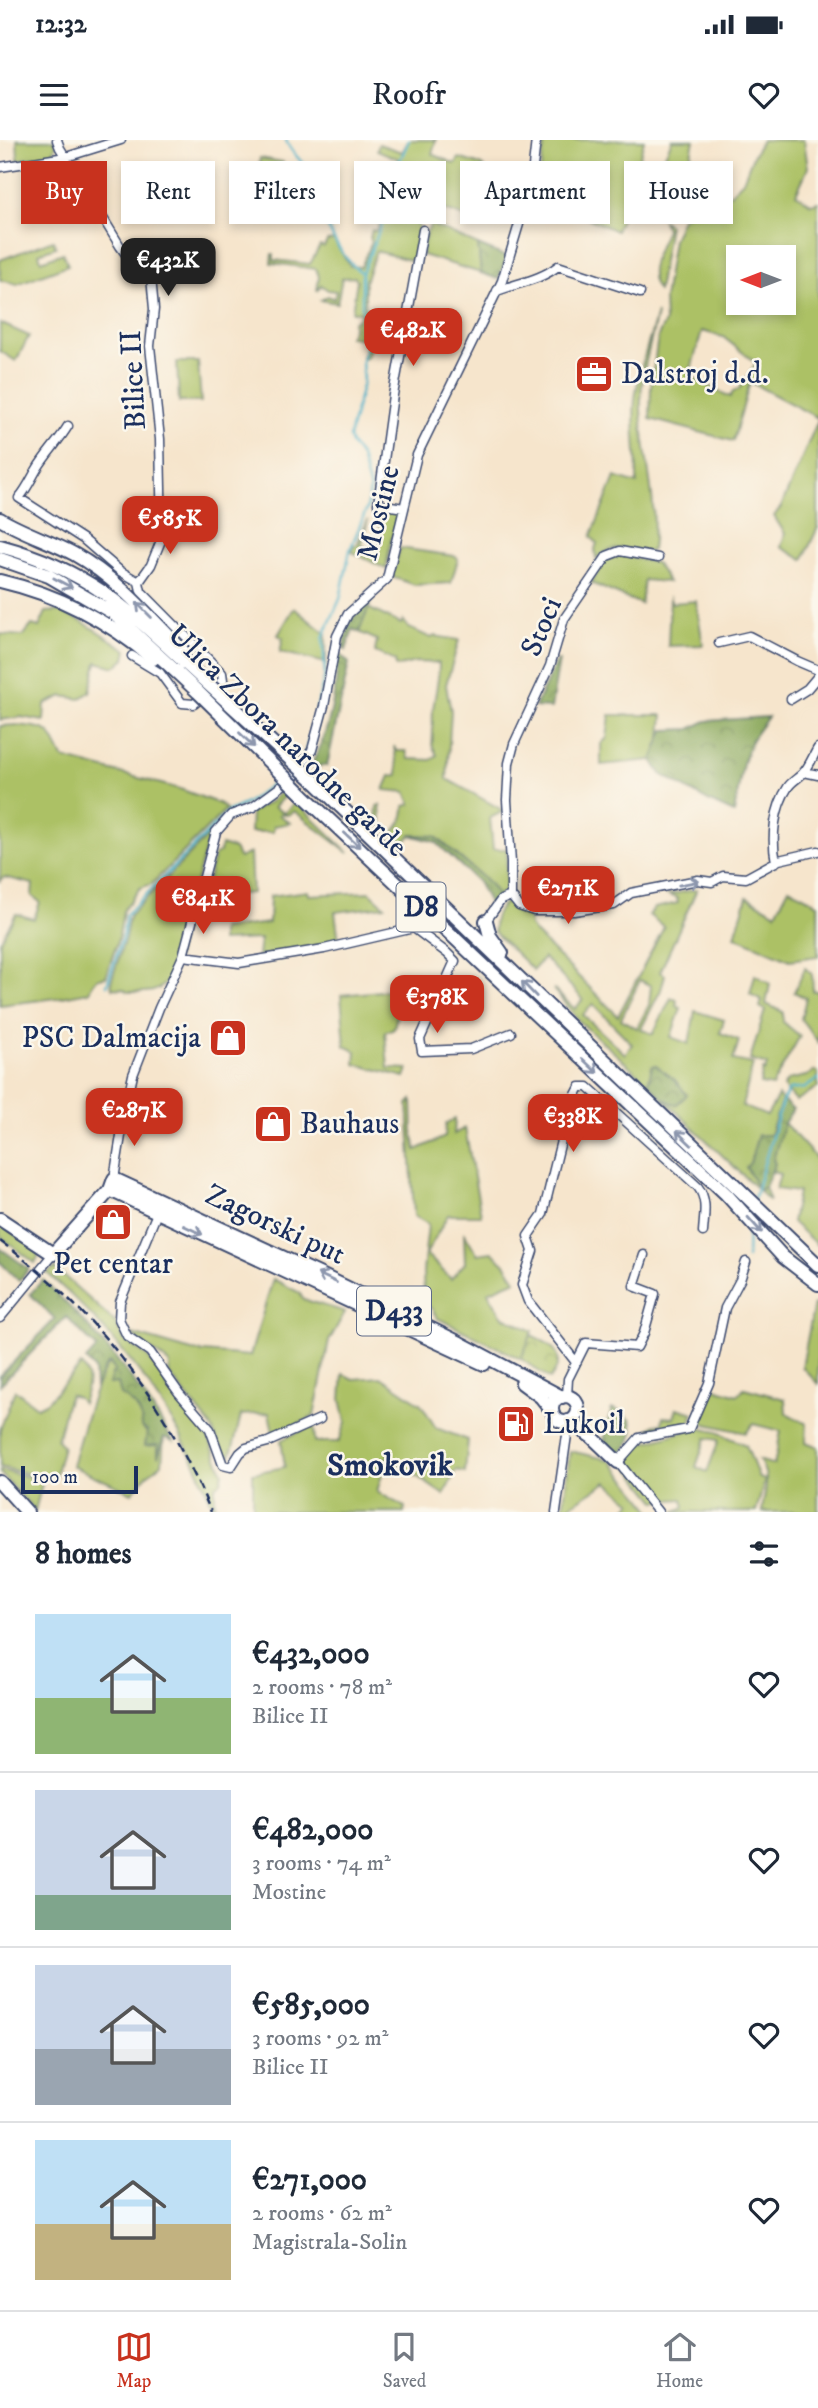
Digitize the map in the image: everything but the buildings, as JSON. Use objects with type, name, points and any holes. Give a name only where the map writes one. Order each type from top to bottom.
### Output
[{"type":"main road","points":[[0,519],[116,576],[183,651],[184,663]]},
{"type":"main road","name":"Ulica Zbora narodne garde","points":[[0,546],[27,553],[81,579],[105,594],[184,663],[202,688],[302,794],[730,1189],[818,1263]]},
{"type":"main road","name":"Ulica Zbora narodne garde","points":[[0,559],[50,576],[113,613],[314,781],[508,967],[730,1189],[783,1257],[818,1284]]},
{"type":"main road","points":[[0,581],[46,595],[93,617],[147,654],[178,682],[202,688]]},
{"type":"main road","points":[[486,922],[490,936],[508,967]]},
{"type":"main road","points":[[0,1219],[53,1254],[112,1184]]},
{"type":"main road","name":"Zagorski put","points":[[112,1184],[157,1213],[504,1373],[541,1397],[552,1411]]},
{"type":"main road","name":"Zagorski put","points":[[112,1184],[323,1276],[569,1399]]},
{"type":"main road","points":[[783,1257],[818,1296]]},
{"type":"main road","points":[[552,1411],[554,1403],[569,1399],[575,1416],[567,1422]]},
{"type":"main road","name":"D433","points":[[569,1399],[592,1437]]},
{"type":"main road","name":"D433","points":[[552,1411],[558,1420],[567,1422],[592,1437],[618,1462]]},
{"type":"main road","points":[[0,1482],[27,1512]]},
{"type":"street","name":"Bilice II","points":[[57,140],[120,246],[128,257],[142,265],[151,277],[154,309],[150,346],[160,439],[162,538],[151,565],[139,582]]},
{"type":"street","points":[[0,167],[66,157],[121,140]]},
{"type":"street","name":"Mostine","points":[[183,956],[216,832],[231,816],[253,807],[294,777],[312,750],[324,706],[337,636],[348,614],[387,579],[417,455],[502,281],[531,184],[536,140]]},
{"type":"street","points":[[404,508],[378,504],[393,395],[423,230]]},
{"type":"street","points":[[496,291],[547,275],[558,266],[640,293]]},
{"type":"street","points":[[68,426],[19,498],[83,539],[116,576],[139,582],[141,591],[222,673],[223,680],[194,704],[182,703],[160,673],[132,656]]},
{"type":"street","name":"Stoci","points":[[510,896],[512,863],[507,800],[509,769],[514,744],[550,666],[565,619],[603,559],[620,551],[658,558]]},
{"type":"street","points":[[719,643],[749,636],[818,670]]},
{"type":"street","points":[[791,699],[807,689],[818,676]]},
{"type":"street","points":[[776,862],[775,820],[786,789],[804,772],[818,748]]},
{"type":"street","points":[[804,772],[818,775]]},
{"type":"street","points":[[486,922],[501,900],[510,896],[519,906],[534,911],[574,911],[614,905],[631,893],[698,880],[712,882],[723,876],[746,878],[776,862],[818,851]]},
{"type":"street","points":[[112,1184],[133,1075],[159,1007],[183,956],[239,962],[324,949],[414,928],[452,957],[454,964],[420,1039],[422,1051],[471,1049],[511,1033]]},
{"type":"street","points":[[575,1361],[528,1301],[523,1285],[533,1251],[528,1236],[543,1214],[569,1108],[580,1087],[588,1087],[705,1195],[704,1232]]},
{"type":"street","points":[[157,1213],[120,1302],[119,1319],[127,1336],[150,1352],[179,1393],[210,1429],[223,1465],[231,1467],[246,1448],[268,1442],[320,1419]]},
{"type":"street","points":[[0,1318],[53,1254]]},
{"type":"street","points":[[569,1399],[567,1383],[575,1361],[586,1343],[637,1347],[655,1294],[634,1286],[644,1255]]},
{"type":"street","points":[[658,1512],[618,1462],[639,1438],[689,1429],[709,1383],[725,1308],[746,1262]]},
{"type":"street","points":[[556,1512],[567,1422]]},
{"type":"green space","points":[[17,140],[54,140],[56,145],[53,154],[18,160]]},
{"type":"green space","points":[[409,140],[436,140],[432,154],[455,164],[459,158],[468,161],[460,161],[460,216],[446,210],[446,161],[398,161],[377,150],[379,144],[402,152]]},
{"type":"green space","points":[[543,140],[644,140],[639,161],[624,161],[624,212],[616,231],[601,224],[610,224],[610,161],[542,161]]},
{"type":"green space","points":[[672,140],[694,140],[690,161],[663,161]]},
{"type":"green space","points":[[762,140],[804,140],[808,168],[796,194],[811,204],[818,202],[818,418],[750,382],[733,441],[650,419],[651,387],[658,336],[665,322],[664,299],[673,239],[679,224],[733,224],[733,191],[743,181]],"holes":[[[702,331],[723,337],[756,363],[739,389],[730,397],[689,376]]]},
{"type":"green space","points":[[379,224],[417,224],[419,227],[413,261],[376,251],[365,282],[365,306],[374,334],[364,359],[362,357],[370,339],[349,337],[353,322],[361,316],[360,312],[352,312],[357,280],[355,277],[342,278],[337,303],[321,300],[328,296],[334,299],[336,291],[321,285],[317,291],[319,277],[316,269],[271,263],[274,254],[274,260],[310,264],[320,246],[324,247],[327,241],[334,240],[350,266],[361,267],[372,242],[372,230],[377,231]]},
{"type":"green space","points":[[435,224],[434,226],[478,245],[481,273],[422,255],[428,230]]},
{"type":"green space","points":[[664,224],[669,225],[658,291],[652,277],[652,269],[666,229]]},
{"type":"green space","points":[[53,240],[56,247],[39,253],[41,261],[63,253],[68,265],[17,284],[0,280],[0,260]]},
{"type":"green space","points":[[478,245],[507,257],[498,279],[481,273]]},
{"type":"green space","points":[[657,313],[641,398],[642,428],[654,514],[652,550],[648,552],[614,549],[596,559],[597,543],[591,537],[615,477],[637,484],[634,426],[636,392]]},
{"type":"green space","points":[[0,323],[29,336],[16,361],[0,351]]},
{"type":"green space","points":[[177,362],[198,362],[201,402],[179,402]]},
{"type":"green space","points":[[818,420],[818,527],[803,560],[781,547],[785,534],[774,516],[781,507]]},
{"type":"green space","points":[[380,509],[392,510],[399,515],[386,569],[352,552],[353,545],[357,545],[368,520],[361,546],[376,550],[381,528],[375,517]]},
{"type":"green space","points":[[400,548],[454,556],[458,559],[451,583],[415,585],[392,577]]},
{"type":"green space","points":[[621,555],[656,563],[668,582],[644,580],[641,604],[591,583],[606,560]]},
{"type":"green space","points":[[373,597],[359,632],[353,629],[346,650],[343,647],[351,619]]},
{"type":"green space","points":[[670,599],[672,603],[696,601],[703,645],[668,646]]},
{"type":"green space","points":[[294,608],[326,634],[326,663],[280,652],[283,638],[278,635]]},
{"type":"green space","points":[[368,608],[401,624],[403,620],[409,628],[431,638],[435,636],[459,640],[446,685],[451,711],[447,779],[504,811],[490,818],[493,849],[507,849],[506,888],[499,897],[488,882],[435,836],[411,835],[405,842],[386,830],[394,832],[402,820],[405,806],[411,804],[406,792],[384,790],[390,776],[398,775],[394,746],[396,751],[406,751],[408,759],[431,760],[437,755],[432,745],[439,663],[415,662],[396,667],[395,661],[375,652],[377,640],[359,632]]},
{"type":"green space","points":[[60,611],[127,650],[125,659],[115,667],[97,662],[90,692],[80,699],[63,696],[45,704],[44,721],[21,717],[0,720],[0,634],[23,636],[32,625],[39,627],[46,612]]},
{"type":"green space","points":[[338,652],[349,663],[327,766],[321,765],[316,769],[311,765],[323,739],[331,710]]},
{"type":"green space","points":[[557,660],[551,708],[535,707]]},
{"type":"green space","points":[[610,715],[663,715],[661,737],[652,760],[601,765],[601,744],[607,738]]},
{"type":"green space","points":[[768,717],[752,739],[743,763],[734,813],[661,774],[652,760],[664,730],[690,729],[706,721]]},
{"type":"green space","points":[[16,725],[47,731],[63,758],[180,789],[220,804],[226,809],[152,884],[140,888],[123,911],[119,936],[106,977],[94,981],[89,992],[0,1005],[0,941],[16,914],[34,919],[40,902],[32,896],[33,884],[4,877],[0,881],[0,726]]},
{"type":"green space","points":[[283,790],[287,793],[274,807],[284,813],[296,802],[349,853],[294,811],[288,815],[279,815],[290,823],[274,826],[273,832],[250,832],[251,812],[270,802]]},
{"type":"green space","points":[[380,805],[384,828],[376,821],[377,806]]},
{"type":"green space","points":[[209,835],[188,912],[185,913],[175,963],[167,981],[158,989],[149,992],[128,992],[112,988],[111,982],[129,916]]},
{"type":"green space","points":[[410,835],[435,836],[488,882],[499,897],[490,905],[478,882],[436,842]]},
{"type":"green space","points":[[221,845],[234,849],[239,858],[250,853],[252,893],[210,897],[209,900],[202,901],[214,856],[220,852]]},
{"type":"green space","points":[[789,888],[818,904],[818,956],[790,960],[735,936],[747,897],[776,913]]},
{"type":"green space","points":[[697,889],[660,972],[665,975],[661,990],[641,1029],[653,1034],[671,998],[677,1000],[676,1006],[681,1008],[671,1037],[689,1044],[695,1011],[724,1020],[720,1033],[739,1040],[733,1060],[753,1064],[742,1106],[767,1116],[778,1096],[782,1100],[770,1135],[758,1135],[750,1163],[759,1189],[765,1187],[770,1201],[662,1098],[676,1105],[652,1067],[648,1083],[580,1022],[553,989],[575,1009],[583,999],[544,958],[533,970],[494,932],[496,916],[506,902],[529,916],[530,926],[536,934],[618,1016],[664,927],[649,915],[655,908],[678,903],[677,898],[668,895]],"holes":[[[640,980],[651,986],[649,1005],[637,1028],[621,1019]],[[593,1004],[632,1044],[625,1054],[583,1015]]]},
{"type":"green space","points":[[308,891],[309,895],[370,892],[385,906],[335,912],[339,941],[297,951],[258,956],[260,939],[221,941],[221,929],[269,923],[270,896]]},
{"type":"green space","points":[[805,968],[812,974],[813,991],[818,991],[818,1042],[801,1019],[806,998],[794,992]]},
{"type":"green space","points":[[755,975],[770,984],[766,1004],[783,1012],[783,1022],[800,1036],[772,1086],[760,1084],[767,1065],[750,1060],[765,1010],[760,1007],[762,1000],[750,994]]},
{"type":"green space","points":[[403,989],[394,1028],[385,1032],[388,1068],[408,1069],[405,1077],[355,1064],[356,1051],[345,1046],[341,995]]},
{"type":"green space","points":[[655,1065],[674,1079],[687,1095],[676,1105],[662,1098],[648,1083]]},
{"type":"green space","points":[[815,1071],[818,1073],[818,1087],[796,1101],[783,1087],[788,1080]]},
{"type":"green space","points":[[412,1100],[416,1150],[445,1137],[446,1124],[455,1119],[454,1134],[465,1128],[481,1215],[448,1215],[426,1254],[451,1279],[465,1263],[464,1232],[477,1254],[492,1252],[505,1264],[516,1280],[488,1292],[502,1316],[533,1331],[521,1359],[437,1318],[432,1309],[424,1304],[423,1272],[428,1224],[414,1216],[408,1104]]},
{"type":"green space","points":[[782,1100],[793,1110],[784,1123],[773,1160],[775,1163],[765,1187],[759,1190],[746,1167],[750,1163],[758,1135],[770,1135]]},
{"type":"green space","points":[[784,1123],[818,1160],[818,1246],[792,1222],[798,1192],[776,1189],[780,1174],[772,1172],[775,1164],[773,1160]]},
{"type":"green space","points":[[0,1224],[37,1250],[39,1255],[35,1263],[0,1236]]},
{"type":"green space","points":[[0,1248],[29,1269],[19,1281],[0,1262]]},
{"type":"green space","points":[[55,1268],[115,1322],[124,1340],[148,1357],[165,1381],[169,1392],[205,1430],[223,1472],[221,1482],[215,1486],[215,1512],[195,1464],[163,1406],[110,1336],[47,1273]]},
{"type":"green space","points":[[273,1279],[300,1293],[302,1298],[345,1312],[329,1341],[314,1416],[280,1434],[279,1431],[273,1433],[269,1413],[241,1415],[227,1463],[211,1426],[169,1374],[170,1364],[129,1333],[192,1351],[250,1356]]},
{"type":"green space","points":[[43,1280],[114,1356],[159,1418],[173,1441],[164,1437],[158,1457],[158,1445],[145,1446],[147,1431],[142,1427],[137,1408],[121,1395],[118,1383],[109,1384],[115,1371],[110,1363],[106,1365],[95,1389],[94,1369],[86,1360],[97,1348],[66,1317],[0,1385],[0,1376],[55,1319],[30,1294]]},
{"type":"green space","points":[[814,1304],[818,1307],[818,1384],[802,1367]]},
{"type":"green space","points":[[531,1335],[556,1352],[558,1363],[550,1379],[521,1359]]},
{"type":"green space","points":[[110,1363],[122,1395],[137,1408],[142,1427],[158,1445],[158,1453],[164,1436],[162,1464],[147,1475],[132,1493],[72,1466],[93,1395]]},
{"type":"green space","points":[[81,1365],[86,1374],[87,1388],[82,1403],[70,1395],[68,1400],[57,1440],[63,1446],[54,1480],[0,1467],[0,1430],[15,1390],[37,1407],[47,1402]]},
{"type":"green space","points":[[343,1374],[353,1379],[381,1377],[421,1404],[436,1428],[468,1440],[465,1472],[456,1470],[444,1495],[387,1456],[377,1492],[405,1507],[404,1512],[253,1512],[253,1473],[285,1467],[281,1440],[314,1425],[315,1442],[339,1442],[346,1422],[341,1399]]},
{"type":"green space","points":[[712,1387],[738,1395],[744,1388],[785,1399],[786,1413],[807,1424],[806,1442],[818,1447],[818,1512],[762,1512],[766,1480],[759,1460],[774,1465],[781,1431],[753,1424],[746,1433],[697,1422]]},
{"type":"green space","points":[[677,1408],[694,1413],[689,1426],[658,1432],[648,1430],[662,1424],[663,1417],[674,1418]]},
{"type":"green space","points":[[612,1409],[631,1420],[633,1431],[620,1455],[604,1443]]},
{"type":"green space","points":[[694,1427],[717,1432],[746,1445],[759,1478],[765,1480],[756,1512],[674,1512],[685,1507],[683,1499],[656,1501],[626,1464],[625,1460],[640,1444]],"holes":[[[706,1438],[719,1440],[707,1472],[696,1467]]]},
{"type":"green space","points":[[570,1451],[610,1460],[653,1512],[623,1512],[632,1502],[607,1482],[563,1510]]},
{"type":"green space","points":[[0,1470],[43,1480],[35,1511],[0,1473]]},
{"type":"waterway","points":[[286,140],[307,171],[334,240],[346,258],[362,273]]},
{"type":"waterway","points":[[299,760],[305,754],[325,675],[323,638],[340,599],[350,550],[367,508],[370,490],[361,457],[349,437],[363,382],[362,360],[370,333],[362,308],[362,273],[382,224],[391,181],[409,140]]},
{"type":"waterway","points":[[107,985],[123,935],[126,915],[229,811],[247,803],[279,779]]},
{"type":"waterway","points":[[754,1199],[782,1102],[789,1090],[805,1088],[818,1079]]},
{"type":"waterway","points":[[747,1258],[748,1226]]},
{"type":"railway","points":[[0,1241],[68,1298],[125,1362],[172,1433],[211,1512]]},
{"type":"place","name":"Dalstroj d.d.","points":[[594,374]]},
{"type":"place","name":"PSC Dalmacija","points":[[228,1038]]},
{"type":"place","name":"Bauhaus","points":[[273,1124]]},
{"type":"place","name":"Pet centar","points":[[113,1222]]},
{"type":"place","name":"Lukoil","points":[[516,1424]]},
{"type":"district","name":"Smokovik","points":[[390,1466]]}]
